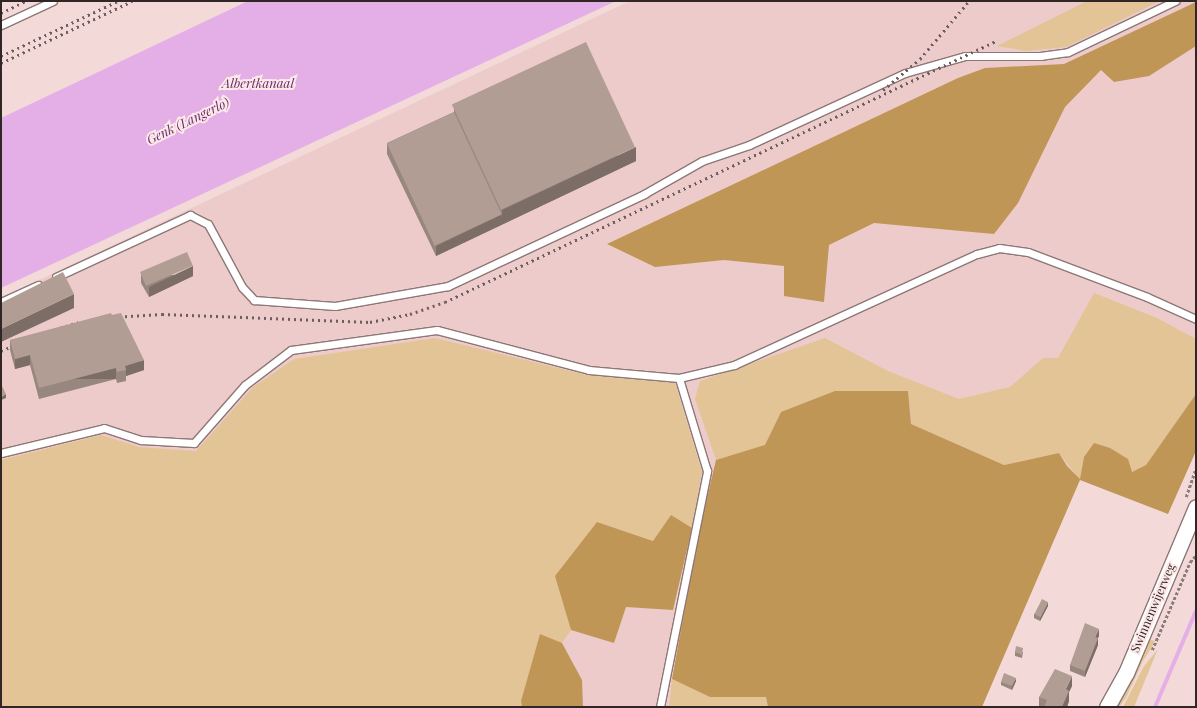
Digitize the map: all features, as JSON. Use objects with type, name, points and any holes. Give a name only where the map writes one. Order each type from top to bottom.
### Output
[{"type":"street","name":"Swinnenwijerweg","points":[[1107,707],[1126,673],[1196,507]]},
{"type":"lane","points":[[1,25],[53,1]]},
{"type":"lane","points":[[1,302],[190,215],[208,224],[242,287],[254,300],[335,306],[448,286],[644,194],[702,161],[748,145],[905,73],[965,56],[1040,56],[1068,52],[1176,1]]},
{"type":"lane","points":[[1,453],[104,428],[141,440],[194,443],[245,385],[291,350],[437,330],[589,370],[678,378],[734,365],[977,254],[999,248],[1028,252],[1147,297],[1196,318]]},
{"type":"lane","points":[[660,707],[707,471],[678,378]]},
{"type":"path","points":[[1155,646],[1190,562],[1196,555]]},
{"type":"shaded area","points":[[630,1],[1196,1],[1196,451],[1168,514],[1080,480],[765,446],[716,460],[768,707],[1,707],[1,298]]},
{"type":"shaded area","points":[[1087,1],[1160,1],[1066,47],[1026,51],[997,46]]},
{"type":"shaded area","points":[[1196,2],[1196,46],[1149,76],[1114,82],[1101,70],[1065,107],[1018,203],[994,234],[874,223],[829,245],[824,302],[784,296],[784,266],[724,260],[655,267],[607,244],[958,78],[985,68],[1064,64]]},
{"type":"shaded area","points":[[1094,293],[1157,318],[1196,339],[1196,394],[1146,465],[1132,472],[1084,457],[1080,480],[1059,453],[1004,465],[911,424],[908,391],[781,412],[765,446],[716,460],[695,399],[700,381],[825,338],[888,371],[959,399],[1010,387],[1043,358],[1058,358]]},
{"type":"shaded area","points":[[435,338],[587,375],[675,382],[702,472],[692,528],[653,541],[597,522],[556,576],[571,630],[562,643],[540,635],[521,701],[522,707],[1,707],[1,460],[101,435],[139,447],[196,451],[252,388],[294,359]]},
{"type":"shaded area","points":[[835,391],[908,391],[911,424],[1004,465],[1059,453],[1067,466],[1080,479],[1084,457],[1094,443],[1110,448],[1128,459],[1132,472],[1146,465],[1196,394],[1196,451],[1168,514],[1080,480],[982,707],[768,707],[766,697],[710,697],[672,679],[698,536],[716,460],[765,445],[781,412]]},
{"type":"shaded area","points":[[671,515],[692,528],[673,610],[626,607],[614,643],[571,630],[555,576],[597,522],[653,541]]},
{"type":"shaded area","points":[[540,634],[562,643],[582,680],[583,707],[522,707],[521,701]]},
{"type":"shaded area","points":[[1149,639],[1155,641],[1143,661],[1126,698],[1119,707],[1115,707]]},
{"type":"shaded area","points":[[1158,649],[1134,707],[1123,707],[1144,666]]},
{"type":"shaded area","points":[[672,679],[710,697],[766,697],[768,707],[669,707]]},
{"type":"water","name":"Albertkanaal","points":[[248,1],[616,1],[1,288],[1,118]]},
{"type":"building","points":[[586,42],[635,147],[501,210],[452,105]]},
{"type":"building","points":[[454,112],[502,214],[435,246],[387,143]]},
{"type":"building","points":[[187,252],[193,266],[146,286],[140,272]]},
{"type":"building","points":[[63,272],[74,294],[1,329],[1,303]]},
{"type":"building","points":[[111,313],[112,315],[121,313],[144,360],[125,366],[126,370],[117,372],[116,368],[39,388],[30,355],[15,359],[10,340]]},
{"type":"building","points":[[1,384],[6,394],[1,397]]},
{"type":"building","points":[[1042,599],[1048,602],[1041,617],[1034,614]]},
{"type":"building","points":[[1085,623],[1099,629],[1095,637],[1098,638],[1085,671],[1070,665]]},
{"type":"building","points":[[1016,646],[1023,648],[1022,655],[1015,652]]},
{"type":"building","points":[[1055,669],[1072,676],[1066,689],[1069,691],[1062,707],[1044,707],[1047,700],[1039,697]]},
{"type":"building","points":[[1004,673],[1016,678],[1012,686],[1001,682]]},
{"type":"waterway","points":[[1155,707],[1196,611]]},
{"type":"railway","points":[[1,13],[26,1]]},
{"type":"railway","points":[[1,56],[118,1]]},
{"type":"railway","points":[[1,63],[132,1]]},
{"type":"railway","points":[[883,90],[920,59],[969,1]]},
{"type":"railway","points":[[113,317],[162,314],[370,322],[410,314],[445,302],[996,41]]},
{"type":"railway","points":[[43,333],[78,322]]},
{"type":"railway","points":[[1,351],[19,343]]},
{"type":"water label","name":"Genk (Langerlo)","points":[[188,121]]}]
